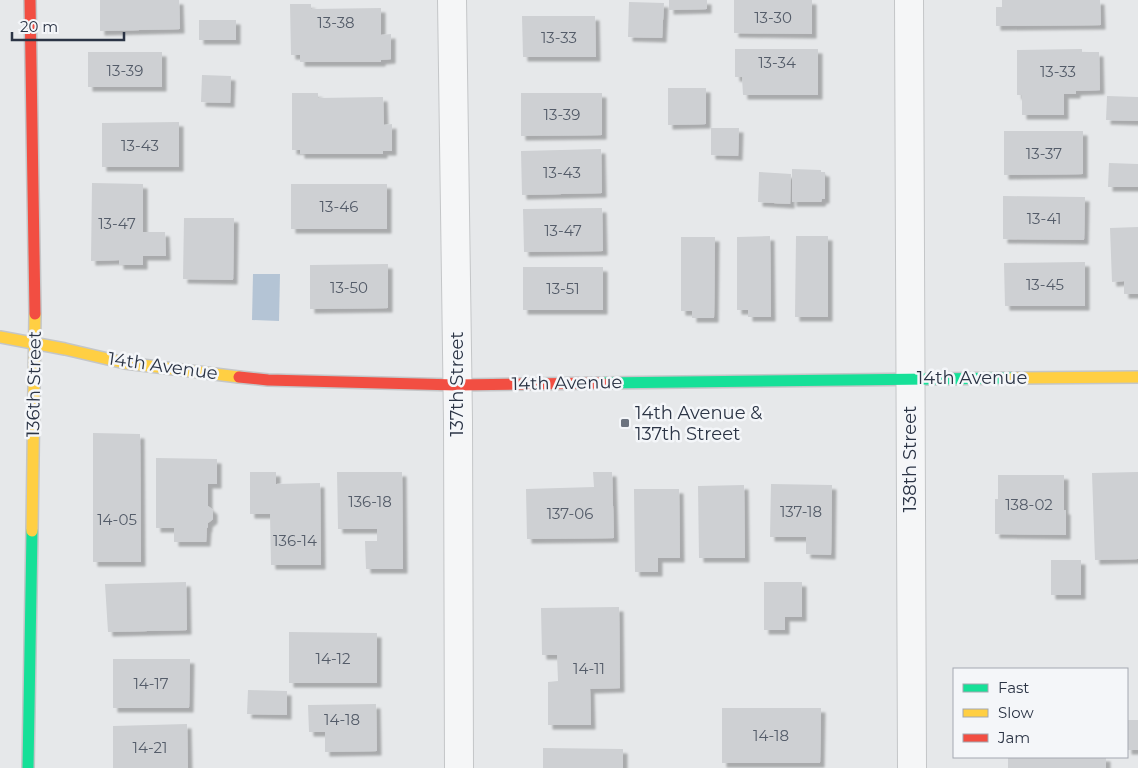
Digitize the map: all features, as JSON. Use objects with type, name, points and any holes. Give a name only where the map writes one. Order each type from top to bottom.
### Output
[{"type":"street","name":"136th Street","points":[[28,768],[36,344],[30,0]]},
{"type":"street","name":"137th Street","points":[[452,0],[458,768]]},
{"type":"street","name":"138th Street","points":[[908,0],[912,768]]},
{"type":"street","name":"14th Avenue","points":[[0,337],[125,363],[268,380],[456,384],[1138,377]]},
{"type":"water","points":[[253,274],[280,274],[279,321],[252,320]]},
{"type":"building","points":[[100,0],[179,0],[180,29],[100,31]]},
{"type":"building","points":[[669,0],[707,0],[707,9],[669,10]]},
{"type":"building","points":[[734,0],[812,0],[812,34],[734,33]]},
{"type":"building","points":[[1002,0],[1100,0],[1101,25],[996,26],[996,7],[1002,7]]},
{"type":"building","points":[[629,2],[664,3],[662,38],[628,37]]},
{"type":"building","points":[[290,4],[311,4],[311,9],[381,8],[381,35],[391,34],[391,59],[381,60],[381,62],[300,62],[300,55],[291,55]]},
{"type":"building","points":[[522,16],[595,16],[596,57],[523,57]]},
{"type":"building","points":[[199,20],[236,20],[236,40],[199,40]]},
{"type":"building","points":[[735,49],[818,49],[818,95],[743,95],[742,77],[735,77]]},
{"type":"building","points":[[1082,49],[1082,52],[1099,52],[1100,90],[1076,91],[1076,94],[1064,94],[1064,115],[1022,115],[1022,95],[1017,95],[1017,50]]},
{"type":"building","points":[[88,52],[162,52],[162,87],[88,87]]},
{"type":"building","points":[[202,75],[231,76],[230,103],[201,102]]},
{"type":"building","points":[[668,88],[706,88],[706,124],[668,125]]},
{"type":"building","points":[[292,93],[318,93],[318,98],[383,97],[384,125],[392,124],[392,151],[383,151],[383,154],[300,154],[300,150],[292,150]]},
{"type":"building","points":[[521,93],[602,93],[602,135],[521,136]]},
{"type":"building","points":[[1107,96],[1138,97],[1138,121],[1106,120]]},
{"type":"building","points":[[179,122],[179,167],[102,167],[102,123]]},
{"type":"building","points":[[711,128],[739,128],[738,156],[711,155]]},
{"type":"building","points":[[1004,131],[1083,131],[1083,174],[1004,175]]},
{"type":"building","points":[[601,149],[602,193],[522,195],[521,151]]},
{"type":"building","points":[[1109,163],[1138,164],[1138,187],[1108,187]]},
{"type":"building","points":[[792,169],[821,170],[821,172],[825,172],[825,199],[822,199],[821,202],[792,202]]},
{"type":"building","points":[[759,172],[791,174],[790,204],[758,202]]},
{"type":"building","points":[[92,183],[143,184],[143,232],[165,232],[166,256],[143,256],[143,265],[119,265],[119,260],[91,261]]},
{"type":"building","points":[[291,184],[387,184],[387,229],[291,229]]},
{"type":"building","points":[[1003,196],[1085,197],[1084,240],[1003,239]]},
{"type":"building","points":[[602,208],[603,251],[524,252],[523,209]]},
{"type":"building","points":[[184,218],[234,218],[233,280],[183,279]]},
{"type":"building","points":[[1138,227],[1138,294],[1124,294],[1124,281],[1112,282],[1110,228]]},
{"type":"building","points":[[770,236],[771,317],[748,317],[748,310],[737,310],[737,237]]},
{"type":"building","points":[[796,236],[828,236],[828,317],[795,317]]},
{"type":"building","points":[[681,237],[715,237],[714,318],[692,318],[692,311],[681,311]]},
{"type":"building","points":[[1085,262],[1085,306],[1005,306],[1004,263]]},
{"type":"building","points":[[388,264],[388,308],[310,309],[310,265]]},
{"type":"building","points":[[523,267],[603,267],[603,310],[523,310]]},
{"type":"building","points":[[93,433],[140,434],[141,562],[93,562]]},
{"type":"building","points":[[156,458],[217,459],[217,484],[208,484],[208,506],[213,510],[213,519],[208,523],[206,542],[174,542],[174,528],[156,528]]},
{"type":"building","points":[[250,472],[276,472],[276,484],[320,483],[321,565],[271,565],[270,514],[250,514]]},
{"type":"building","points":[[337,472],[402,472],[403,569],[366,569],[365,541],[377,541],[377,529],[338,529]]},
{"type":"building","points":[[593,472],[612,472],[614,538],[527,539],[526,489],[594,487]]},
{"type":"building","points":[[1138,472],[1138,559],[1095,560],[1092,473]]},
{"type":"building","points":[[998,475],[1064,475],[1066,535],[995,534],[995,499],[998,499]]},
{"type":"building","points":[[771,484],[832,485],[831,555],[806,554],[806,537],[770,537]]},
{"type":"building","points":[[744,485],[745,558],[699,558],[698,486]]},
{"type":"building","points":[[634,489],[679,489],[680,558],[658,558],[658,572],[635,572]]},
{"type":"building","points":[[1051,560],[1081,560],[1081,595],[1051,595]]},
{"type":"building","points":[[186,582],[187,630],[108,632],[105,584]]},
{"type":"building","points":[[764,582],[802,582],[802,617],[785,617],[785,630],[764,630]]},
{"type":"building","points":[[619,607],[620,688],[590,689],[591,725],[548,725],[548,682],[558,681],[557,655],[542,655],[541,608]]},
{"type":"building","points":[[289,632],[377,633],[377,683],[289,683]]},
{"type":"building","points":[[113,659],[190,659],[189,708],[113,708]]},
{"type":"building","points":[[248,690],[287,691],[287,715],[247,714]]},
{"type":"building","points":[[376,704],[377,751],[325,752],[325,732],[309,732],[308,705]]},
{"type":"building","points":[[722,708],[821,708],[820,763],[722,763]]},
{"type":"building","points":[[1128,720],[1138,720],[1138,750],[1128,750]]},
{"type":"building","points":[[187,724],[188,768],[113,768],[113,726]]},
{"type":"building","points":[[543,748],[623,749],[623,768],[543,768]]},
{"type":"building","points":[[1008,758],[1106,758],[1106,768],[1008,768]]},
{"type":"traffic: fast","points":[[602,383],[1013,378]]},
{"type":"traffic: fast","points":[[28,768],[32,531]]},
{"type":"traffic: slow","points":[[32,531],[35,314]]},
{"type":"traffic: slow","points":[[0,337],[125,363],[239,377]]},
{"type":"traffic: slow","points":[[1013,378],[1138,377]]},
{"type":"traffic: jam","points":[[30,0],[35,314]]},
{"type":"traffic: jam","points":[[239,377],[268,380],[456,385],[602,383]]},
{"type":"place","name":"14th Avenue & 137th Street","points":[[625,423]]}]
